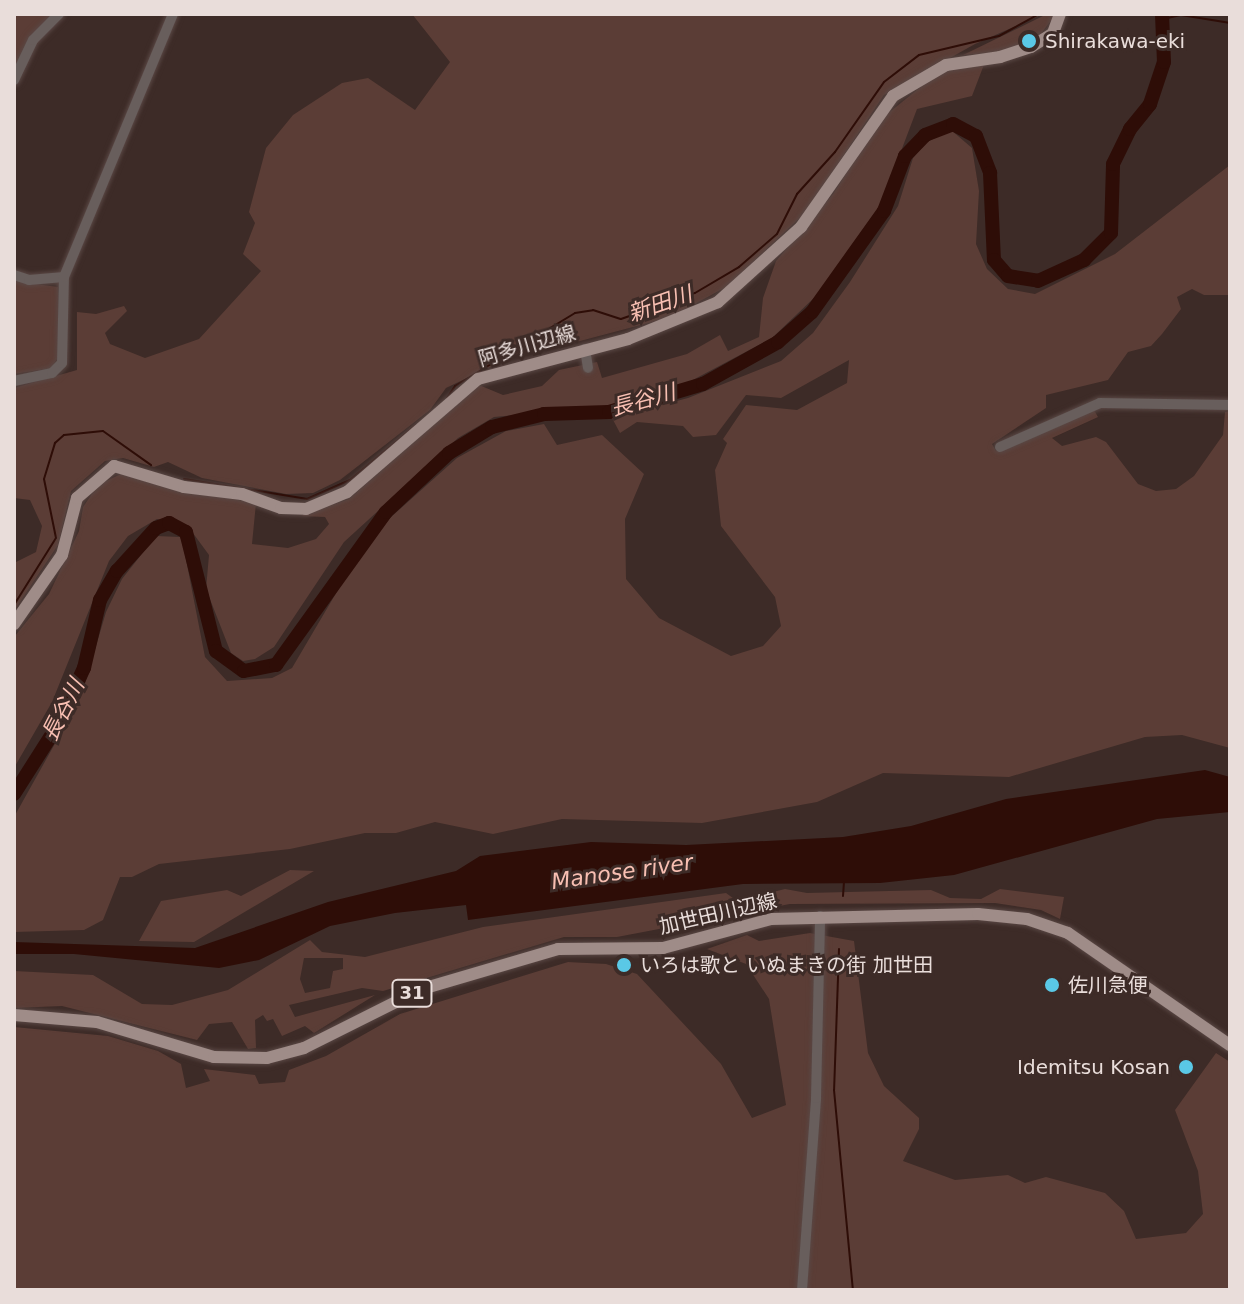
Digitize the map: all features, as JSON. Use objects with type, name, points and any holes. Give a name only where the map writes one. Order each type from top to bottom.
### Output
[{"type":"main road","name":"阿多川辺線","points":[[14,624],[62,555],[77,498],[114,466],[184,487],[306,509],[347,492],[478,379],[628,339],[718,302],[801,227],[893,96],[946,65],[1012,55],[1031,47],[1053,33],[1060,14]]},
{"type":"main road","name":"加世田川辺線","points":[[14,1015],[97,1022],[214,1057],[267,1058],[304,1048],[422,989],[540,952],[579,947],[663,948],[761,921],[820,916],[978,914],[1049,925],[1088,944],[1230,1045]]},
{"type":"street","points":[[14,80],[33,40],[59,14]]},
{"type":"street","points":[[14,381],[52,373],[62,363],[64,277],[173,14]]},
{"type":"street","points":[[14,275],[29,280],[64,277]]},
{"type":"street","points":[[585,349],[588,368]]},
{"type":"street","points":[[1000,447],[1100,403],[1230,405]]},
{"type":"street","points":[[802,1290],[816,1098],[820,916]]},
{"type":"shaded area","points":[[14,14],[52,14],[14,76]]},
{"type":"shaded area","points":[[412,14],[1043,14],[975,44],[884,95],[805,213],[726,287],[671,317],[546,350],[530,348],[446,388],[430,410],[340,480],[313,493],[286,494],[202,478],[168,462],[154,467],[123,458],[105,461],[71,491],[58,545],[14,611],[14,563],[36,552],[42,526],[30,500],[14,498],[14,388],[77,370],[77,312],[96,314],[124,306],[127,311],[105,333],[110,344],[145,358],[199,339],[261,271],[243,254],[255,223],[249,212],[266,148],[293,115],[342,83],[368,78],[415,110],[450,62]]},
{"type":"shaded area","points":[[1047,14],[1056,14],[1037,39],[1003,52],[963,55]]},
{"type":"shaded area","points":[[985,62],[972,96],[917,109],[881,204],[816,296],[772,338],[689,382],[613,406],[494,417],[458,438],[344,542],[274,647],[255,659],[243,661],[231,653],[206,589],[209,555],[187,525],[157,519],[128,536],[109,561],[52,702],[14,768],[14,637],[49,594],[79,531],[83,507],[98,485],[127,471],[188,492],[256,503],[252,544],[288,548],[316,539],[329,524],[325,517],[301,516],[349,499],[479,385],[503,395],[542,386],[559,370],[597,362],[602,378],[687,354],[720,335],[728,351],[759,337],[763,298],[776,261],[833,194],[881,119],[928,81],[957,66]]},
{"type":"shaded area","points":[[951,130],[972,148],[979,191],[976,244],[987,269],[1008,289],[1035,294],[1115,254],[1230,165],[1230,295],[1204,295],[1192,289],[1177,297],[1181,309],[1151,346],[1128,352],[1108,380],[1046,395],[1046,408],[992,444],[996,451],[1011,447],[1094,410],[1098,417],[1052,438],[1062,446],[1096,437],[1106,442],[1138,484],[1156,491],[1176,489],[1194,476],[1223,435],[1225,412],[1230,411],[1230,748],[1182,735],[1145,737],[1009,777],[883,773],[817,802],[702,823],[562,819],[493,834],[435,822],[396,833],[365,833],[290,849],[159,864],[132,877],[120,877],[103,920],[84,930],[14,932],[14,817],[81,697],[106,612],[122,579],[156,536],[180,537],[183,544],[205,657],[227,681],[272,678],[292,668],[355,561],[391,517],[457,458],[506,431],[544,424],[557,445],[602,435],[644,474],[625,519],[626,579],[659,618],[731,656],[763,646],[781,626],[775,597],[721,526],[715,470],[727,443],[723,439],[746,405],[797,410],[847,383],[849,360],[781,398],[746,395],[716,435],[693,437],[683,426],[637,422],[620,433],[612,418],[688,398],[781,361],[813,333],[850,282],[898,206],[913,158],[927,142]]},
{"type":"shaded area","points":[[14,281],[58,287],[58,357],[52,368],[14,374]]},
{"type":"shaded area","points":[[290,870],[314,871],[194,942],[139,941],[161,901],[227,890],[241,896]]},
{"type":"shaded area","points":[[785,889],[807,893],[931,890],[950,898],[981,899],[1000,889],[1064,897],[1060,919],[1041,910],[995,903],[790,904],[617,937],[564,937],[383,991],[362,988],[289,1005],[295,1017],[375,995],[314,1033],[305,1026],[282,1036],[273,1019],[267,1021],[263,1015],[255,1020],[256,1048],[248,1049],[232,1022],[209,1024],[197,1040],[62,1006],[14,1008],[14,971],[93,975],[142,1004],[172,1005],[228,990],[310,940],[322,952],[365,957],[483,927],[726,893],[737,901]],"holes":[[[304,958],[343,958],[343,969],[333,971],[330,988],[305,993],[300,979]]]},
{"type":"shaded area","points":[[810,933],[854,941],[868,1053],[884,1086],[919,1118],[919,1129],[903,1161],[955,1180],[1008,1175],[1025,1183],[1046,1177],[1105,1193],[1124,1211],[1136,1239],[1186,1233],[1203,1214],[1198,1171],[1175,1110],[1216,1053],[1230,1062],[1230,1290],[14,1290],[14,1027],[108,1036],[158,1051],[181,1064],[186,1088],[210,1081],[204,1069],[255,1075],[259,1084],[285,1082],[289,1070],[326,1056],[400,1014],[568,962],[606,964],[637,974],[721,1064],[752,1118],[786,1105],[769,999],[746,964],[707,949],[747,935],[759,941]]},
{"type":"water","name":"Manose river","points":[[1205,770],[1230,777],[1230,812],[1157,819],[954,875],[880,883],[743,884],[468,920],[466,905],[395,913],[330,926],[259,960],[219,968],[74,954],[14,954],[14,942],[195,948],[328,902],[456,871],[480,856],[591,842],[686,845],[843,837],[911,826],[1006,799]]},
{"type":"waterway","name":"新田川","points":[[447,398],[455,386],[575,313],[593,310],[621,319],[695,293],[739,267],[777,234],[797,194],[835,152],[884,82],[919,55],[999,36],[1039,14]]},
{"type":"waterway","name":"長谷川","points":[[14,794],[58,725],[84,668],[100,600],[117,571],[156,528],[169,523],[186,532],[216,651],[244,671],[276,665],[386,512],[449,453],[492,427],[544,414],[609,412],[703,384],[778,342],[812,312],[884,211],[905,156],[925,135],[953,124],[976,136],[990,173],[994,260],[1008,276],[1038,281],[1084,260],[1111,233],[1113,164],[1130,129],[1150,104],[1164,62],[1162,14]]},
{"type":"waterway","points":[[1163,19],[1181,15],[1230,23]]},
{"type":"waterway","name":"新田川","points":[[184,479],[307,499],[350,480],[416,425]]},
{"type":"waterway","name":"新田川","points":[[14,605],[56,538],[44,479],[55,443],[64,435],[103,431],[151,465]]},
{"type":"waterway","points":[[843,896],[844,882]]},
{"type":"waterway","points":[[839,949],[834,1090],[853,1290]]},
{"type":"place","name":"Shirakawa-eki","points":[[1029,41]]},
{"type":"place","name":"いろは歌と いぬまきの街 加世田","points":[[624,965]]},
{"type":"place","name":"佐川急便","points":[[1052,985]]},
{"type":"place","name":"Idemitsu Kosan","points":[[1186,1067]]}]
